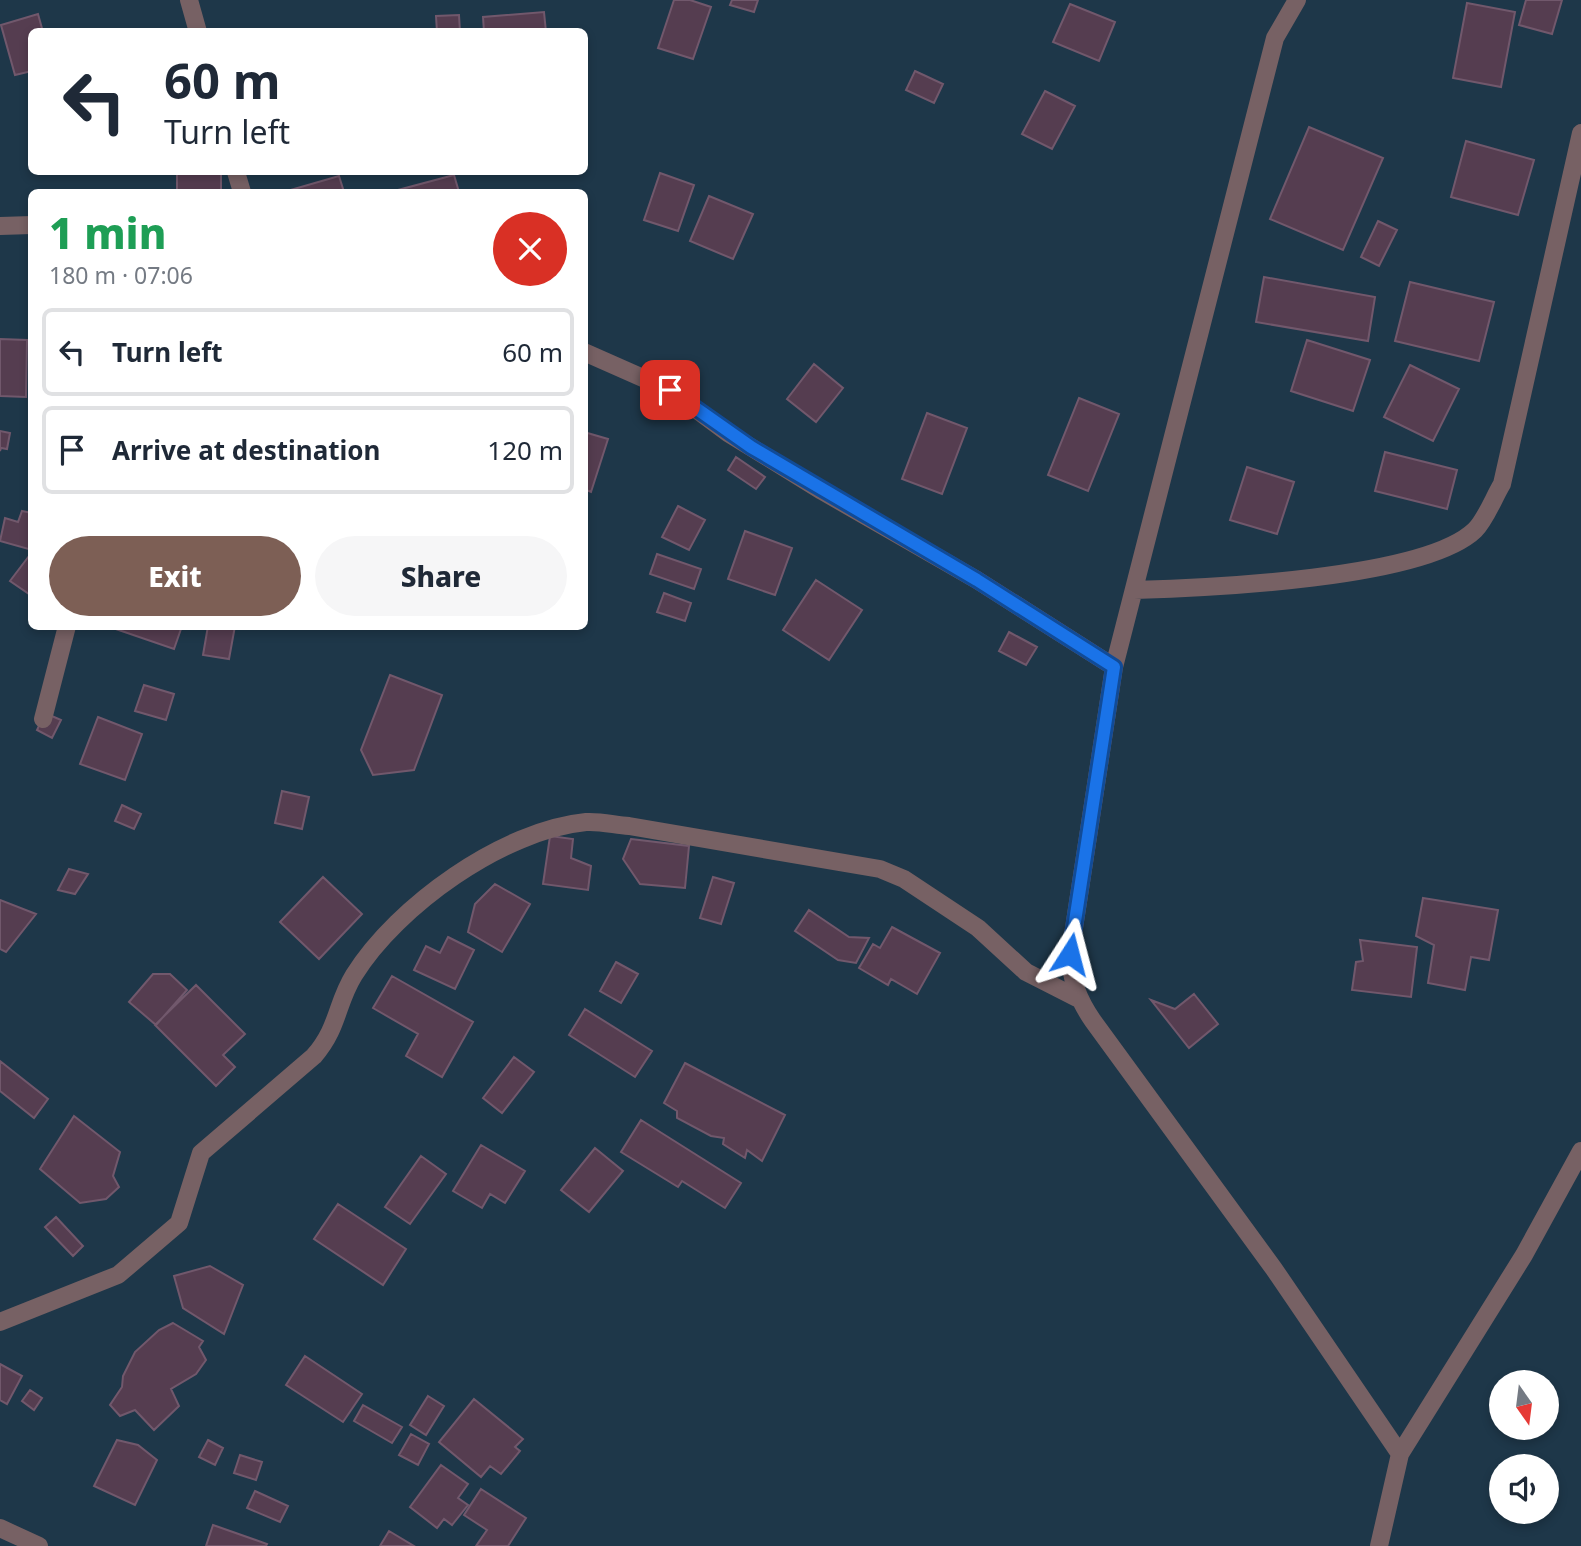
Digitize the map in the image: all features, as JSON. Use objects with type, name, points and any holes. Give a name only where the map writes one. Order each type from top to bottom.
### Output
[{"type":"street","points":[[189,0],[197,28]]},
{"type":"street","points":[[1077,998],[1070,954],[1114,667],[1275,38],[1297,0]]},
{"type":"street","points":[[1134,590],[1321,578],[1422,556],[1447,547],[1475,530],[1502,484],[1581,133]]},
{"type":"street","points":[[0,226],[28,225]]},
{"type":"street","points":[[588,354],[670,390],[751,447],[977,580],[1114,667]]},
{"type":"street","points":[[43,719],[65,630]]},
{"type":"street","points":[[0,1322],[118,1275],[179,1223],[201,1153],[314,1056],[330,1038],[352,978],[370,951],[421,902],[480,859],[543,832],[587,822],[629,826],[880,869],[904,879],[978,928],[1026,972],[1077,998],[1266,1258],[1400,1454]]},
{"type":"street","points":[[1379,1546],[1400,1454],[1524,1255],[1581,1151]]},
{"type":"street","points":[[0,1528],[39,1546]]},
{"type":"building","points":[[674,0],[690,0],[711,7],[693,59],[658,48]]},
{"type":"building","points":[[732,0],[758,0],[754,12],[730,5]]},
{"type":"building","points":[[1526,0],[1562,0],[1552,34],[1519,25]]},
{"type":"building","points":[[1467,3],[1515,12],[1501,87],[1453,78]]},
{"type":"building","points":[[1070,4],[1115,22],[1099,61],[1053,42]]},
{"type":"building","points":[[544,12],[546,28],[484,28],[483,17]]},
{"type":"building","points":[[38,14],[42,28],[28,28],[28,72],[15,75],[1,25]]},
{"type":"building","points":[[459,15],[460,28],[437,28],[436,16]]},
{"type":"building","points":[[915,71],[943,84],[934,103],[906,90]]},
{"type":"building","points":[[1045,91],[1075,106],[1052,149],[1022,134]]},
{"type":"building","points":[[1309,127],[1383,158],[1343,250],[1270,219]]},
{"type":"building","points":[[1466,141],[1534,160],[1518,215],[1451,197]]},
{"type":"building","points":[[660,173],[694,185],[678,231],[644,220]]},
{"type":"building","points":[[177,175],[221,175],[221,189],[177,189]]},
{"type":"building","points":[[454,175],[458,189],[402,189]]},
{"type":"building","points":[[339,176],[343,189],[294,189]]},
{"type":"building","points":[[709,196],[753,214],[733,259],[690,241]]},
{"type":"building","points":[[1378,221],[1397,230],[1379,266],[1361,257]]},
{"type":"building","points":[[1264,277],[1375,297],[1368,341],[1256,322]]},
{"type":"building","points":[[1410,282],[1494,302],[1479,361],[1395,341]]},
{"type":"building","points":[[0,339],[27,340],[26,397],[0,396]]},
{"type":"building","points":[[1307,340],[1370,360],[1353,411],[1291,391]]},
{"type":"building","points":[[814,364],[843,388],[816,422],[787,399]]},
{"type":"building","points":[[1410,365],[1459,389],[1433,441],[1384,417]]},
{"type":"building","points":[[1079,398],[1119,414],[1088,491],[1048,475]]},
{"type":"building","points":[[927,413],[967,428],[942,494],[902,479]]},
{"type":"building","points":[[0,431],[10,433],[7,449],[1,448],[0,451]]},
{"type":"building","points":[[588,433],[608,439],[591,492],[588,491]]},
{"type":"building","points":[[1385,452],[1457,470],[1447,509],[1375,491]]},
{"type":"building","points":[[736,457],[765,477],[756,489],[728,470]]},
{"type":"building","points":[[1247,467],[1294,482],[1277,534],[1230,520]]},
{"type":"building","points":[[678,506],[705,520],[689,550],[662,537]]},
{"type":"building","points":[[22,511],[28,512],[28,549],[0,541],[5,518],[18,522]]},
{"type":"building","points":[[745,531],[792,548],[775,595],[728,579]]},
{"type":"building","points":[[657,554],[701,569],[694,589],[650,574]]},
{"type":"building","points":[[28,557],[28,593],[10,581]]},
{"type":"building","points":[[816,580],[862,610],[829,660],[783,630]]},
{"type":"building","points":[[664,593],[691,603],[685,621],[657,612]]},
{"type":"building","points":[[119,630],[181,630],[174,649]]},
{"type":"building","points":[[207,630],[234,630],[229,659],[203,655]]},
{"type":"building","points":[[1009,632],[1037,647],[1026,665],[999,651]]},
{"type":"building","points":[[390,675],[442,695],[414,770],[373,775],[361,750]]},
{"type":"building","points":[[144,685],[174,694],[166,720],[135,711]]},
{"type":"building","points":[[45,713],[61,720],[52,738],[37,730]]},
{"type":"building","points":[[98,717],[142,734],[125,780],[80,764]]},
{"type":"building","points":[[282,791],[309,797],[302,829],[275,823]]},
{"type":"building","points":[[122,805],[141,814],[134,829],[115,821]]},
{"type":"building","points":[[550,836],[573,839],[571,858],[591,866],[588,890],[543,884]]},
{"type":"building","points":[[631,839],[689,846],[685,888],[640,884],[623,859]]},
{"type":"building","points":[[69,869],[88,874],[75,894],[58,890]]},
{"type":"building","points":[[323,877],[362,914],[319,959],[280,922]]},
{"type":"building","points":[[713,877],[734,883],[721,924],[700,918]]},
{"type":"building","points":[[495,884],[530,904],[502,952],[468,932],[475,904]]},
{"type":"building","points":[[1423,898],[1498,910],[1489,960],[1471,957],[1465,990],[1428,983],[1434,945],[1416,936]]},
{"type":"building","points":[[0,900],[36,914],[6,952],[0,949]]},
{"type":"building","points":[[809,910],[849,937],[869,938],[856,963],[838,960],[795,931]]},
{"type":"building","points":[[892,927],[940,953],[917,994],[891,979],[888,985],[859,968],[873,944],[880,948]]},
{"type":"building","points":[[448,937],[474,950],[455,989],[414,970],[426,946],[440,953]]},
{"type":"building","points":[[1360,940],[1417,947],[1411,997],[1352,990],[1356,962],[1363,961]]},
{"type":"building","points":[[616,962],[638,974],[621,1003],[600,991]]},
{"type":"building","points":[[153,974],[170,974],[187,990],[156,1025],[129,1002]]},
{"type":"building","points":[[392,976],[473,1022],[442,1077],[406,1056],[418,1034],[373,1008]]},
{"type":"building","points":[[196,985],[245,1034],[223,1055],[235,1067],[216,1086],[155,1025]]},
{"type":"building","points":[[1194,994],[1218,1024],[1189,1048],[1151,1000],[1175,1009]]},
{"type":"building","points":[[585,1009],[652,1051],[635,1077],[569,1035]]},
{"type":"building","points":[[514,1057],[534,1072],[502,1113],[483,1098]]},
{"type":"building","points":[[0,1061],[48,1099],[34,1118],[0,1091]]},
{"type":"building","points":[[685,1063],[785,1115],[762,1161],[747,1150],[745,1158],[723,1144],[724,1138],[711,1136],[677,1118],[677,1111],[664,1103]]},
{"type":"building","points":[[74,1116],[120,1152],[113,1176],[119,1187],[106,1199],[80,1203],[40,1169]]},
{"type":"building","points":[[641,1120],[741,1183],[725,1208],[682,1181],[678,1187],[621,1152]]},
{"type":"building","points":[[481,1145],[525,1171],[505,1203],[490,1194],[482,1208],[453,1191]]},
{"type":"building","points":[[595,1148],[623,1171],[589,1212],[561,1190]]},
{"type":"building","points":[[421,1156],[446,1174],[410,1224],[385,1207]]},
{"type":"building","points":[[338,1204],[406,1249],[383,1285],[314,1239]]},
{"type":"building","points":[[56,1217],[83,1246],[73,1256],[45,1227]]},
{"type":"building","points":[[210,1266],[243,1285],[224,1334],[183,1308],[174,1276]]},
{"type":"building","points":[[173,1323],[203,1341],[199,1347],[206,1360],[196,1374],[171,1389],[179,1406],[154,1430],[135,1410],[120,1416],[110,1405],[122,1387],[123,1376],[135,1352],[159,1330]]},
{"type":"building","points":[[305,1356],[362,1394],[343,1422],[286,1385]]},
{"type":"building","points":[[0,1364],[22,1376],[7,1404],[0,1400]]},
{"type":"building","points":[[30,1390],[42,1398],[34,1410],[22,1401]]},
{"type":"building","points":[[428,1396],[444,1406],[426,1435],[410,1425]]},
{"type":"building","points":[[474,1399],[523,1439],[515,1447],[520,1451],[501,1474],[490,1466],[481,1477],[439,1442]]},
{"type":"building","points":[[363,1405],[402,1427],[392,1443],[354,1421]]},
{"type":"building","points":[[411,1434],[429,1444],[418,1465],[399,1455]]},
{"type":"building","points":[[117,1440],[138,1445],[157,1460],[135,1505],[94,1486]]},
{"type":"building","points":[[208,1440],[223,1448],[215,1465],[199,1457]]},
{"type":"building","points":[[240,1455],[262,1462],[256,1480],[234,1473]]},
{"type":"building","points":[[441,1465],[468,1484],[458,1498],[468,1505],[452,1525],[444,1519],[437,1528],[410,1507]]},
{"type":"building","points":[[481,1489],[526,1518],[508,1546],[476,1546],[487,1530],[464,1515]]},
{"type":"building","points":[[255,1491],[288,1506],[280,1522],[247,1508]]},
{"type":"building","points":[[213,1525],[267,1544],[206,1546]]},
{"type":"building","points":[[389,1531],[414,1546],[380,1546]]},
{"type":"route","points":[[670,390],[728,433],[822,491],[977,580],[1114,667],[1070,954]]}]
